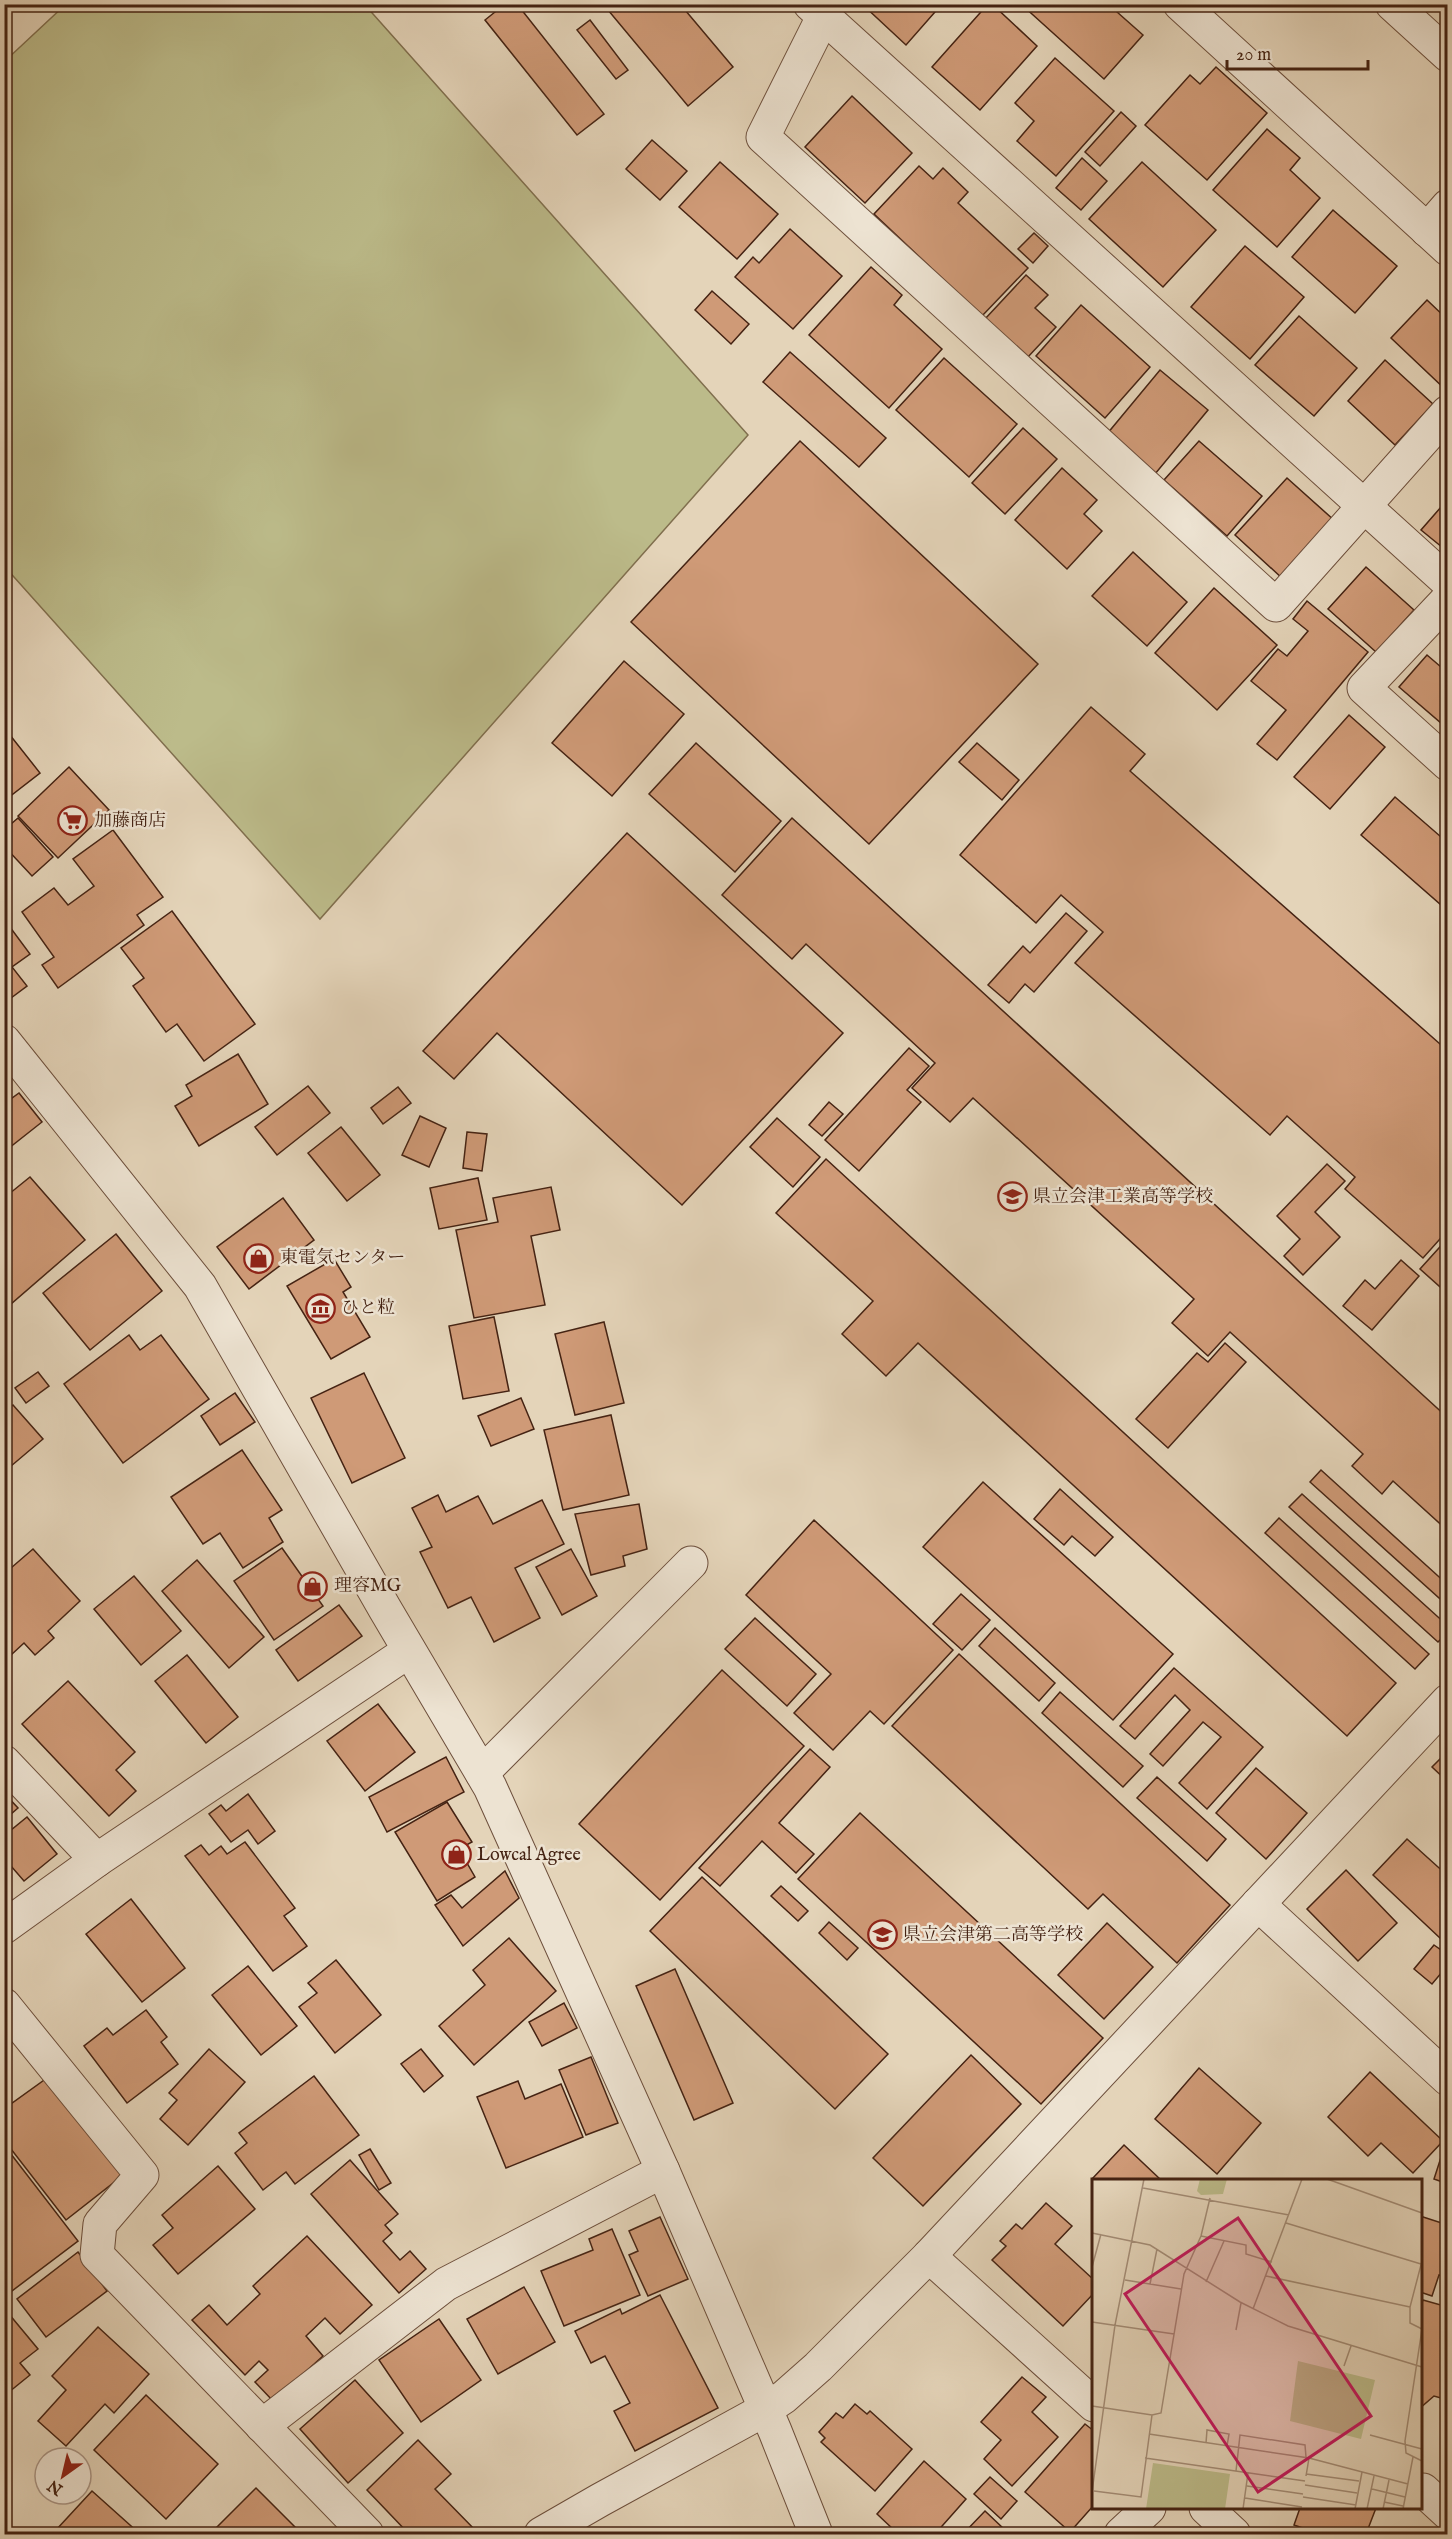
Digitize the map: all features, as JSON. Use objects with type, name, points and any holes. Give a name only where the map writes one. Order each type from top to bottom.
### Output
[{"type":"street","points":[[1180,4],[1441,228]]},
{"type":"street","points":[[1392,4],[1448,55]]},
{"type":"street","points":[[1448,412],[1364,505],[1276,605],[763,137],[816,11],[1364,505],[1448,582]]},
{"type":"street","points":[[1448,599],[1364,688],[1448,764]]},
{"type":"street","points":[[4,1041],[200,1286],[409,1651],[482,1773],[663,2171],[766,2409],[816,2535]]},
{"type":"street","points":[[482,1773],[691,1563]]},
{"type":"street","points":[[4,1927],[97,1860],[409,1651]]},
{"type":"street","points":[[541,2535],[766,2409],[784,2397],[818,2367],[928,2256],[1448,1701]]},
{"type":"street","points":[[4,1762],[97,1860]]},
{"type":"street","points":[[1258,1904],[1448,2079]]},
{"type":"street","points":[[4,2005],[142,2175],[100,2224],[97,2255],[367,2535]]},
{"type":"street","points":[[262,2426],[446,2284],[663,2171]]},
{"type":"street","points":[[928,2256],[1092,2403]]},
{"type":"street","points":[[1423,2490],[1448,2513]]},
{"type":"street","points":[[1121,2535],[1148,2509]]},
{"type":"street","points":[[1207,2509],[1234,2535]]},
{"type":"shaded area","points":[[65,5],[365,5],[748,435],[320,919],[5,567],[5,61]]},
{"type":"building","points":[[505,4],[517,4],[604,114],[577,135],[485,20]]},
{"type":"building","points":[[603,4],[680,4],[733,67],[688,106]]},
{"type":"building","points":[[862,4],[942,4],[906,45]]},
{"type":"building","points":[[988,4],[992,4],[1037,46],[980,110],[932,67]]},
{"type":"building","points":[[1108,4],[1143,35],[1104,79],[1022,5]]},
{"type":"building","points":[[590,20],[628,70],[616,79],[577,30]]},
{"type":"building","points":[[1055,58],[1114,111],[1056,176],[1017,141],[1034,121],[1015,103]]},
{"type":"building","points":[[1216,67],[1267,113],[1207,180],[1145,125],[1190,75],[1200,84]]},
{"type":"building","points":[[852,96],[912,153],[865,203],[805,147]]},
{"type":"building","points":[[1121,112],[1136,126],[1100,166],[1085,152]]},
{"type":"building","points":[[1267,129],[1300,158],[1290,170],[1320,198],[1277,247],[1213,190]]},
{"type":"building","points":[[652,140],[687,171],[660,200],[626,169]]},
{"type":"building","points":[[1082,158],[1107,181],[1081,210],[1056,188]]},
{"type":"building","points":[[720,162],[778,214],[737,259],[679,207]]},
{"type":"building","points":[[1142,162],[1216,230],[1163,287],[1089,219]]},
{"type":"building","points":[[919,166],[933,179],[943,168],[968,192],[958,203],[1028,268],[982,316],[874,214]]},
{"type":"building","points":[[1333,210],[1397,266],[1355,313],[1292,257]]},
{"type":"building","points":[[790,229],[842,276],[793,329],[735,277],[753,257],[759,263]]},
{"type":"building","points":[[1034,233],[1048,246],[1033,263],[1018,249]]},
{"type":"building","points":[[1245,246],[1304,297],[1250,359],[1191,307]]},
{"type":"building","points":[[871,267],[902,295],[894,305],[942,349],[889,408],[809,335]]},
{"type":"building","points":[[1026,275],[1048,295],[1035,308],[1056,327],[1027,358],[985,319]]},
{"type":"building","points":[[712,291],[749,324],[731,344],[695,310]]},
{"type":"building","points":[[1427,300],[1448,320],[1447,391],[1391,338]]},
{"type":"building","points":[[1081,305],[1150,367],[1105,418],[1036,356]]},
{"type":"building","points":[[1299,316],[1357,368],[1314,416],[1255,365]]},
{"type":"building","points":[[790,352],[886,438],[859,467],[763,382]]},
{"type":"building","points":[[944,358],[1017,424],[969,477],[896,410]]},
{"type":"building","points":[[1385,360],[1433,404],[1395,445],[1348,401]]},
{"type":"building","points":[[1160,370],[1208,410],[1155,474],[1107,434]]},
{"type":"building","points":[[1023,428],[1057,459],[1005,514],[972,483]]},
{"type":"building","points":[[800,441],[1038,664],[869,844],[631,622]]},
{"type":"building","points":[[1199,441],[1262,496],[1227,536],[1164,480]]},
{"type":"building","points":[[1062,468],[1097,500],[1084,514],[1102,531],[1067,569],[1015,520]]},
{"type":"building","points":[[1287,478],[1335,521],[1283,579],[1235,535]]},
{"type":"building","points":[[1448,499],[1448,552],[1421,530]]},
{"type":"building","points":[[1133,552],[1187,602],[1147,646],[1092,596]]},
{"type":"building","points":[[1366,567],[1414,610],[1376,652],[1328,609]]},
{"type":"building","points":[[1214,588],[1277,645],[1217,710],[1155,653]]},
{"type":"building","points":[[1307,601],[1368,652],[1277,760],[1257,744],[1286,710],[1251,681],[1278,649],[1287,656],[1308,631],[1293,619]]},
{"type":"building","points":[[1427,655],[1448,673],[1448,729],[1399,687]]},
{"type":"building","points":[[624,661],[684,714],[612,796],[552,743]]},
{"type":"building","points":[[1091,707],[1145,754],[1130,771],[1448,1051],[1448,1230],[1423,1258],[1345,1189],[1355,1177],[1287,1116],[1270,1135],[1075,963],[1103,932],[1061,895],[1036,923],[960,855]]},
{"type":"building","points":[[1349,715],[1385,747],[1330,809],[1294,777]]},
{"type":"building","points":[[6,730],[40,773],[4,801],[4,731]]},
{"type":"building","points":[[696,743],[781,821],[735,872],[649,794]]},
{"type":"building","points":[[977,743],[1019,780],[1002,800],[959,762]]},
{"type":"building","points":[[69,767],[109,810],[58,858],[18,816]]},
{"type":"building","points":[[1395,797],[1448,843],[1448,911],[1361,835]]},
{"type":"building","points":[[18,818],[53,857],[32,876],[4,846],[4,830]]},
{"type":"building","points":[[792,818],[1448,1418],[1448,1531],[1393,1481],[1382,1494],[1352,1466],[1363,1454],[1230,1332],[1208,1356],[1172,1323],[1194,1299],[973,1098],[950,1122],[912,1088],[935,1063],[806,944],[792,959],[722,895]]},
{"type":"building","points":[[113,830],[163,897],[137,915],[144,925],[58,988],[42,965],[54,957],[22,912],[54,888],[68,905],[94,886],[73,859]]},
{"type":"building","points":[[627,833],[843,1033],[682,1205],[497,1033],[454,1079],[423,1051]]},
{"type":"building","points":[[172,911],[255,1024],[204,1061],[177,1024],[166,1032],[133,986],[144,978],[121,948]]},
{"type":"building","points":[[1066,913],[1087,931],[1034,992],[1025,984],[1009,1003],[988,985],[1023,946],[1030,953]]},
{"type":"building","points":[[4,919],[30,954],[12,967],[27,986],[11,998],[4,988]]},
{"type":"building","points":[[909,1048],[929,1066],[907,1090],[921,1102],[859,1171],[825,1140]]},
{"type":"building","points":[[238,1054],[268,1104],[199,1146],[175,1106],[192,1096],[186,1085]]},
{"type":"building","points":[[308,1086],[330,1113],[277,1155],[255,1127]]},
{"type":"building","points":[[398,1087],[411,1103],[383,1124],[371,1108]]},
{"type":"building","points":[[19,1093],[42,1122],[9,1148],[4,1143],[4,1104]]},
{"type":"building","points":[[829,1102],[843,1114],[822,1136],[809,1125]]},
{"type":"building","points":[[420,1116],[446,1128],[429,1167],[402,1155]]},
{"type":"building","points":[[777,1118],[820,1157],[793,1187],[750,1147]]},
{"type":"building","points":[[341,1127],[380,1175],[347,1201],[308,1153]]},
{"type":"building","points":[[467,1132],[487,1134],[482,1171],[463,1168]]},
{"type":"building","points":[[826,1159],[1396,1683],[1347,1736],[918,1343],[886,1376],[842,1334],[873,1301],[776,1213]]},
{"type":"building","points":[[1327,1164],[1345,1181],[1315,1212],[1340,1237],[1303,1275],[1284,1256],[1300,1239],[1277,1216]]},
{"type":"building","points":[[30,1177],[85,1240],[4,1310],[4,1198]]},
{"type":"building","points":[[478,1178],[487,1220],[439,1229],[430,1188]]},
{"type":"building","points":[[551,1187],[560,1230],[531,1236],[545,1305],[474,1318],[456,1230],[498,1222],[493,1198]]},
{"type":"building","points":[[283,1198],[314,1240],[249,1289],[217,1247]]},
{"type":"building","points":[[116,1234],[162,1291],[90,1350],[43,1293]]},
{"type":"building","points":[[1448,1238],[1448,1294],[1420,1269]]},
{"type":"building","points":[[334,1259],[351,1287],[343,1292],[370,1337],[331,1359],[287,1286]]},
{"type":"building","points":[[1401,1260],[1419,1276],[1372,1330],[1343,1306],[1365,1280],[1375,1289]]},
{"type":"building","points":[[494,1317],[509,1391],[463,1399],[449,1326]]},
{"type":"building","points":[[604,1322],[624,1403],[575,1415],[555,1334]]},
{"type":"building","points":[[129,1335],[140,1350],[161,1335],[209,1399],[123,1463],[64,1384]]},
{"type":"building","points":[[1225,1343],[1246,1362],[1168,1448],[1136,1419],[1197,1353],[1208,1362]]},
{"type":"building","points":[[38,1372],[49,1386],[26,1403],[15,1388]]},
{"type":"building","points":[[364,1373],[405,1458],[352,1483],[311,1398]]},
{"type":"building","points":[[235,1393],[255,1422],[220,1445],[201,1416]]},
{"type":"building","points":[[521,1398],[534,1429],[491,1446],[478,1416]]},
{"type":"building","points":[[13,1405],[43,1439],[4,1472],[4,1412]]},
{"type":"building","points":[[611,1415],[629,1495],[563,1510],[544,1430]]},
{"type":"building","points":[[242,1450],[282,1510],[269,1518],[283,1542],[243,1568],[220,1533],[203,1544],[171,1497]]},
{"type":"building","points":[[1321,1470],[1448,1585],[1448,1606],[1310,1482]]},
{"type":"building","points":[[983,1482],[1173,1654],[1113,1720],[923,1547]]},
{"type":"building","points":[[1060,1489],[1113,1537],[1095,1556],[1072,1536],[1064,1545],[1034,1519]]},
{"type":"building","points":[[1302,1494],[1448,1626],[1448,1632],[1438,1642],[1289,1507]]},
{"type":"building","points":[[438,1495],[446,1512],[478,1496],[493,1524],[542,1500],[564,1544],[515,1568],[540,1618],[494,1642],[471,1597],[448,1608],[420,1552],[432,1547],[412,1508]]},
{"type":"building","points":[[639,1504],[647,1549],[623,1556],[625,1566],[591,1575],[575,1514]]},
{"type":"building","points":[[1279,1518],[1429,1654],[1415,1669],[1265,1533]]},
{"type":"building","points":[[814,1520],[953,1650],[884,1724],[870,1711],[833,1750],[794,1713],[831,1674],[746,1595]]},
{"type":"building","points":[[282,1548],[323,1606],[274,1640],[234,1581]]},
{"type":"building","points":[[33,1549],[80,1601],[48,1631],[54,1638],[35,1655],[24,1643],[11,1655],[4,1648],[4,1574]]},
{"type":"building","points":[[571,1549],[597,1596],[562,1615],[536,1567]]},
{"type":"building","points":[[197,1560],[264,1637],[229,1668],[162,1591]]},
{"type":"building","points":[[134,1576],[181,1631],[141,1665],[94,1609]]},
{"type":"building","points":[[961,1594],[990,1620],[962,1650],[933,1624]]},
{"type":"building","points":[[339,1605],[362,1636],[298,1681],[276,1650]]},
{"type":"building","points":[[755,1618],[816,1674],[787,1706],[725,1649]]},
{"type":"building","points":[[995,1628],[1055,1683],[1039,1701],[979,1646]]},
{"type":"building","points":[[959,1654],[1230,1905],[1177,1963],[1103,1894],[1088,1909],[892,1726]]},
{"type":"building","points":[[187,1655],[238,1717],[206,1743],[155,1681]]},
{"type":"building","points":[[1174,1668],[1263,1747],[1207,1809],[1179,1783],[1221,1737],[1203,1722],[1163,1766],[1150,1754],[1190,1710],[1175,1695],[1135,1739],[1120,1726]]},
{"type":"building","points":[[722,1670],[804,1746],[660,1900],[579,1824]]},
{"type":"building","points":[[68,1681],[135,1752],[116,1770],[136,1791],[109,1816],[22,1724]]},
{"type":"building","points":[[1060,1692],[1143,1766],[1123,1787],[1042,1713]]},
{"type":"building","points":[[378,1704],[415,1752],[365,1791],[327,1741]]},
{"type":"building","points":[[810,1749],[830,1767],[779,1823],[814,1854],[796,1873],[762,1841],[720,1886],[699,1868]]},
{"type":"building","points":[[1448,1751],[1448,1782],[1432,1767]]},
{"type":"building","points":[[446,1757],[464,1792],[387,1832],[369,1797]]},
{"type":"building","points":[[1256,1768],[1307,1813],[1266,1859],[1216,1813]]},
{"type":"building","points":[[1157,1777],[1226,1839],[1207,1861],[1137,1798]]},
{"type":"building","points":[[4,1793],[18,1808],[4,1820]]},
{"type":"building","points":[[248,1794],[275,1831],[258,1844],[248,1830],[231,1842],[209,1814],[221,1805],[226,1811]]},
{"type":"building","points":[[447,1802],[472,1842],[459,1849],[475,1877],[437,1901],[395,1832]]},
{"type":"building","points":[[860,1813],[1103,2038],[1041,2104],[798,1879]]},
{"type":"building","points":[[27,1817],[57,1854],[24,1881],[4,1858],[4,1825],[11,1830]]},
{"type":"building","points":[[1407,1839],[1448,1876],[1448,1932],[1441,1939],[1373,1875]]},
{"type":"building","points":[[245,1842],[295,1908],[284,1916],[307,1946],[273,1971],[185,1856],[201,1845],[209,1855],[221,1846],[227,1854]]},
{"type":"building","points":[[1346,1870],[1397,1923],[1358,1961],[1307,1909]]},
{"type":"building","points":[[505,1871],[519,1898],[463,1946],[435,1905],[451,1895],[462,1908]]},
{"type":"building","points":[[702,1877],[888,2054],[835,2109],[650,1931]]},
{"type":"building","points":[[781,1886],[808,1911],[798,1921],[771,1896]]},
{"type":"building","points":[[131,1899],[185,1968],[142,2002],[86,1934]]},
{"type":"building","points":[[829,1922],[858,1948],[847,1960],[819,1933]]},
{"type":"building","points":[[1107,1923],[1153,1967],[1104,2019],[1058,1975]]},
{"type":"building","points":[[509,1938],[556,1991],[474,2065],[439,2026],[485,1985],[473,1970]]},
{"type":"building","points":[[1434,1945],[1448,1955],[1448,1965],[1432,1984],[1414,1969]]},
{"type":"building","points":[[336,1960],[381,2015],[335,2053],[299,2007],[317,1993],[308,1983]]},
{"type":"building","points":[[248,1966],[297,2026],[261,2055],[212,1995]]},
{"type":"building","points":[[675,1969],[733,2103],[694,2120],[636,1986]]},
{"type":"building","points":[[564,2003],[577,2028],[542,2046],[529,2022]]},
{"type":"building","points":[[146,2010],[167,2037],[161,2042],[178,2064],[127,2103],[84,2046],[107,2028],[113,2035]]},
{"type":"building","points":[[209,2049],[245,2082],[188,2145],[160,2119],[177,2100],[169,2093]]},
{"type":"building","points":[[421,2049],[443,2076],[424,2092],[401,2064]]},
{"type":"building","points":[[971,2055],[1021,2104],[923,2206],[873,2158]]},
{"type":"building","points":[[591,2057],[618,2123],[586,2135],[559,2070]]},
{"type":"building","points":[[1199,2068],[1261,2123],[1217,2174],[1155,2119]]},
{"type":"building","points":[[1370,2072],[1443,2141],[1413,2173],[1381,2143],[1368,2156],[1328,2117]]},
{"type":"building","points":[[314,2076],[359,2135],[295,2184],[286,2172],[263,2190],[235,2153],[247,2143],[239,2133]]},
{"type":"building","points":[[47,2078],[122,2176],[66,2220],[4,2140],[4,2109]]},
{"type":"building","points":[[518,2081],[525,2099],[561,2084],[583,2137],[506,2168],[477,2097]]},
{"type":"building","points":[[4,2145],[78,2241],[4,2297]]},
{"type":"building","points":[[1124,2145],[1160,2179],[1092,2179]]},
{"type":"building","points":[[1445,2145],[1448,2146],[1448,2184],[1434,2179]]},
{"type":"building","points":[[370,2149],[391,2183],[379,2190],[359,2155]]},
{"type":"building","points":[[350,2160],[398,2214],[385,2225],[392,2233],[383,2241],[400,2260],[410,2251],[426,2269],[399,2293],[311,2194]]},
{"type":"building","points":[[218,2166],[255,2209],[178,2274],[153,2245],[173,2228],[162,2215]]},
{"type":"building","points":[[1046,2203],[1072,2226],[1055,2244],[1092,2278],[1092,2295],[1063,2326],[992,2260],[1006,2246],[1000,2241],[1016,2224],[1022,2229]]},
{"type":"building","points":[[660,2217],[688,2279],[648,2296],[629,2255],[638,2251],[629,2231]]},
{"type":"building","points":[[1422,2217],[1448,2225],[1448,2278],[1439,2275],[1432,2296],[1422,2293]]},
{"type":"building","points":[[612,2229],[640,2295],[564,2326],[541,2271],[593,2250],[589,2239]]},
{"type":"building","points":[[307,2236],[372,2305],[340,2334],[325,2318],[306,2336],[323,2356],[273,2401],[255,2382],[268,2370],[259,2361],[245,2375],[192,2320],[209,2305],[227,2325],[260,2294],[253,2286]]},
{"type":"building","points":[[78,2252],[107,2291],[46,2337],[17,2299]]},
{"type":"building","points":[[524,2287],[555,2342],[498,2374],[467,2319]]},
{"type":"building","points":[[660,2295],[718,2408],[635,2451],[614,2411],[630,2403],[605,2356],[591,2363],[575,2331],[620,2309],[622,2314]]},
{"type":"building","points":[[1423,2300],[1448,2307],[1448,2400],[1434,2396],[1422,2406]]},
{"type":"building","points":[[4,2308],[38,2349],[20,2363],[30,2375],[9,2392],[4,2386]]},
{"type":"building","points":[[439,2319],[481,2380],[421,2422],[379,2360]]},
{"type":"building","points":[[98,2327],[149,2374],[114,2413],[105,2404],[66,2446],[38,2421],[66,2390],[52,2376]]},
{"type":"building","points":[[1022,2377],[1046,2397],[1032,2412],[1058,2437],[1012,2486],[984,2459],[1001,2440],[981,2422]]},
{"type":"building","points":[[355,2380],[403,2433],[348,2483],[300,2429]]},
{"type":"building","points":[[146,2395],[218,2464],[166,2519],[94,2450]]},
{"type":"building","points":[[855,2404],[867,2414],[870,2411],[912,2449],[875,2491],[821,2442],[825,2438],[819,2432],[836,2413],[843,2418]]},
{"type":"building","points":[[1085,2424],[1092,2429],[1092,2507],[1070,2532],[1025,2492]]},
{"type":"building","points":[[418,2440],[451,2474],[435,2489],[479,2534],[409,2534],[367,2490]]},
{"type":"building","points":[[924,2461],[966,2499],[935,2534],[892,2534],[895,2531],[877,2514]]},
{"type":"building","points":[[990,2477],[1017,2501],[1001,2519],[974,2494]]},
{"type":"building","points":[[256,2488],[302,2534],[210,2534]]},
{"type":"building","points":[[93,2492],[140,2534],[60,2534],[56,2530],[78,2506],[93,2506]]},
{"type":"building","points":[[1300,2509],[1376,2509],[1366,2534],[1343,2529],[1341,2534],[1320,2534],[1294,2525]]},
{"type":"building","points":[[985,2511],[1005,2530],[1000,2534],[963,2534]]},
{"type":"place","name":"加藤商店","points":[[73,821]]},
{"type":"place","name":"県立会津工業高等学校","points":[[1012,1197]]},
{"type":"place","name":"東電気センター","points":[[259,1258]]},
{"type":"place","name":"ひと粒","points":[[320,1308]]},
{"type":"place","name":"理容MG","points":[[313,1586]]},
{"type":"place","name":"Lowcal Agree","points":[[456,1855]]},
{"type":"place","name":"県立会津第二高等学校","points":[[882,1935]]}]
